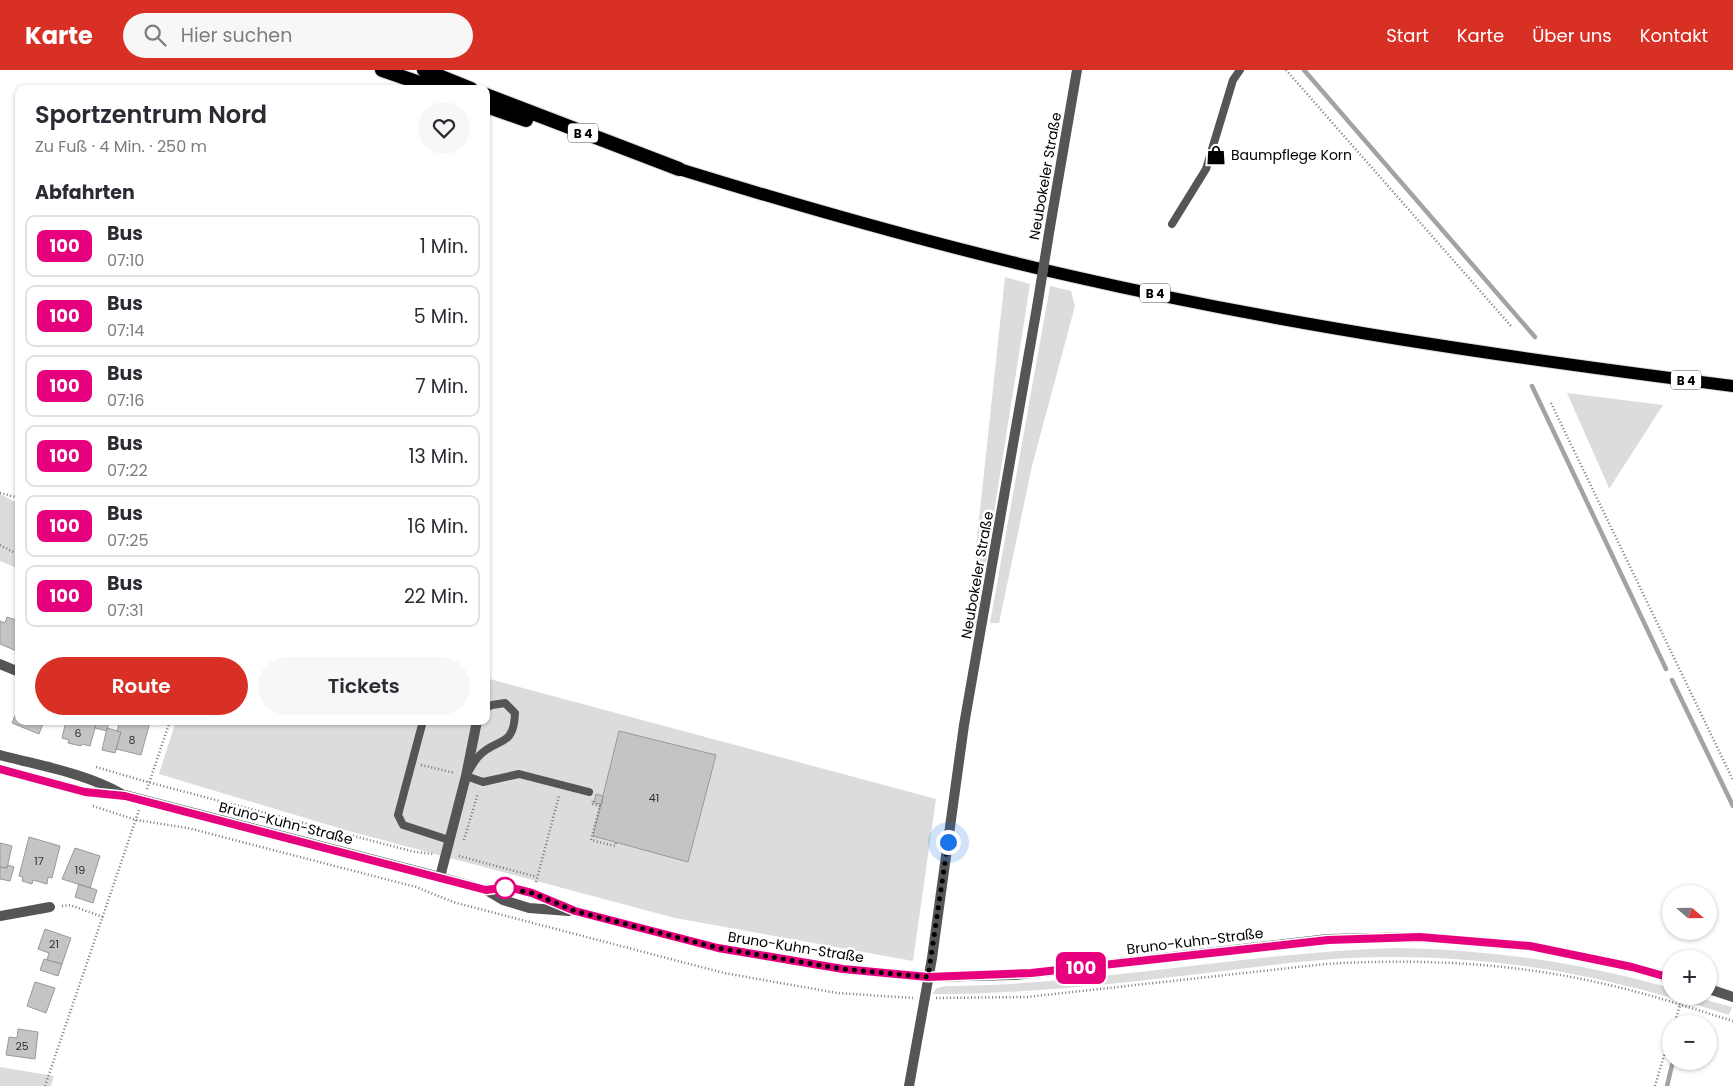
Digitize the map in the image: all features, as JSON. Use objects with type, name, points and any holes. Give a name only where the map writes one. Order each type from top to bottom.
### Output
[{"type":"highway","points":[[382,70],[425,85]]},
{"type":"highway","points":[[424,70],[461,85]]},
{"type":"highway","name":"B 4","points":[[490,97],[679,169]]},
{"type":"highway","name":"B 4","points":[[490,107],[572,136],[679,169]]},
{"type":"main road","name":"B 4","points":[[679,169],[902,235],[1082,279],[1312,325],[1526,359],[1733,386]]},
{"type":"street","name":"Neubokeler Straße","points":[[909,1086],[928,977],[964,725],[1077,70]]},
{"type":"street","points":[[0,664],[15,670]]},
{"type":"street","points":[[440,877],[466,776],[476,725]]},
{"type":"street","name":"Bruno-Kuhn-Straße","points":[[0,755],[86,777],[104,784],[125,796]]},
{"type":"street","name":"Bruno-Kuhn-Straße","points":[[0,769],[85,792],[125,796],[142,800],[440,877],[486,890],[503,900],[529,908],[575,911]]},
{"type":"street","name":"Bruno-Kuhn-Straße","points":[[486,890],[508,887],[532,893],[575,911],[718,948],[843,969],[928,977],[1015,975],[1328,940],[1420,937],[1530,946],[1632,967],[1662,975]]},
{"type":"street","points":[[1,920],[50,907]]},
{"type":"street","points":[[1717,992],[1733,997]]},
{"type":"lane","points":[[1172,224],[1206,169],[1233,80],[1240,70]]},
{"type":"lane","points":[[490,707],[505,704],[515,713],[514,727],[506,740],[480,754],[466,776],[483,782],[519,774],[591,795]]},
{"type":"lane","points":[[422,725],[398,815],[403,825],[449,840]]},
{"type":"path","points":[[1286,70],[1511,326]]},
{"type":"path","points":[[1551,403],[1733,780]]},
{"type":"path","points":[[0,493],[15,497]]},
{"type":"path","points":[[0,545],[15,553]]},
{"type":"path","points":[[46,1086],[169,725]]},
{"type":"path","points":[[413,763],[466,776]]},
{"type":"path","points":[[92,766],[150,783],[415,852],[458,855],[537,877],[562,787]]},
{"type":"path","points":[[458,855],[483,782]]},
{"type":"path","points":[[591,795],[592,804],[600,806],[591,840],[614,846],[616,842]]},
{"type":"path","points":[[84,803],[136,820],[188,828],[416,887],[453,902],[724,973],[837,993],[924,998],[1027,997],[1326,964],[1417,961],[1484,965],[1547,972],[1612,985],[1662,999]]},
{"type":"path","points":[[50,907],[70,904],[103,917]]},
{"type":"path","points":[[1683,1005],[1733,1021]]},
{"type":"path","points":[[1655,1086],[1662,1062]]},
{"type":"shaded area","points":[[1005,277],[1030,284],[976,627],[968,622]]},
{"type":"shaded area","points":[[1050,286],[1071,291],[1075,306],[1032,466],[999,623],[990,623]]},
{"type":"shaded area","points":[[1567,393],[1663,405],[1609,489],[1609,488]]},
{"type":"shaded area","points":[[0,494],[15,502],[15,567],[0,561]]},
{"type":"shaded area","points":[[490,679],[936,799],[913,961],[675,918],[345,830],[159,774],[175,725],[490,725]]},
{"type":"shaded area","points":[[1398,948],[1433,949],[1535,959],[1603,971],[1662,986],[1662,995],[1604,980],[1531,967],[1495,962],[1421,957],[1295,962],[1070,988],[967,994],[932,994],[937,988],[947,986],[1060,980],[1285,955]]},
{"type":"shaded area","points":[[1717,1003],[1732,1007],[1729,1015],[1697,1005],[1717,1005]]},
{"type":"shaded area","points":[[0,1067],[54,1076],[51,1086],[0,1086]]},
{"type":"building","points":[[7,617],[15,620],[15,650],[0,644],[0,621],[5,623]]},
{"type":"building","points":[[17,725],[42,725],[39,734]]},
{"type":"building","points":[[65,725],[96,725],[90,746],[68,743],[69,740],[62,738]]},
{"type":"building","points":[[96,725],[108,725],[107,731],[95,728]]},
{"type":"building","points":[[119,725],[149,725],[141,755],[116,749],[121,732],[117,731]]},
{"type":"building","points":[[107,728],[121,732],[115,753],[102,750]]},
{"type":"building","points":[[619,731],[716,755],[688,862],[593,836]]},
{"type":"building","points":[[596,794],[603,796],[602,804],[594,803]]},
{"type":"building","points":[[29,837],[60,846],[52,878],[48,877],[47,884],[33,880],[32,884],[22,881],[23,877],[19,876]]},
{"type":"building","points":[[0,843],[12,846],[7,868],[0,867]]},
{"type":"building","points":[[75,848],[100,856],[90,888],[62,879]]},
{"type":"building","points":[[8,865],[14,867],[10,881],[0,879],[0,867],[7,868]]},
{"type":"building","points":[[79,884],[97,890],[93,903],[75,897]]},
{"type":"building","points":[[45,929],[71,938],[62,964],[47,960],[49,953],[38,949]]},
{"type":"building","points":[[44,959],[62,964],[58,976],[40,970]]},
{"type":"building","points":[[35,982],[55,988],[46,1013],[27,1006]]},
{"type":"building","points":[[18,1029],[38,1032],[35,1059],[6,1055],[9,1037],[17,1038]]},
{"type":"waterway","points":[[1304,70],[1535,337]]},
{"type":"waterway","points":[[1532,386],[1666,669]]},
{"type":"waterway","points":[[1672,680],[1733,806]]},
{"type":"waterway","points":[[1667,1086],[1671,1070]]},
{"type":"bus line","name":"100","points":[[0,769],[85,792],[125,796],[486,890],[508,887],[532,893],[575,911],[718,948],[843,969],[928,977],[1015,975],[1328,940],[1420,937],[1530,946],[1632,967],[1662,975]]},
{"type":"place","name":"Baumpflege Korn","points":[[1216,155]]},
{"type":"route","points":[[505,888],[508,887],[532,893],[575,911],[718,948],[843,969],[928,977],[948,842]]}]
